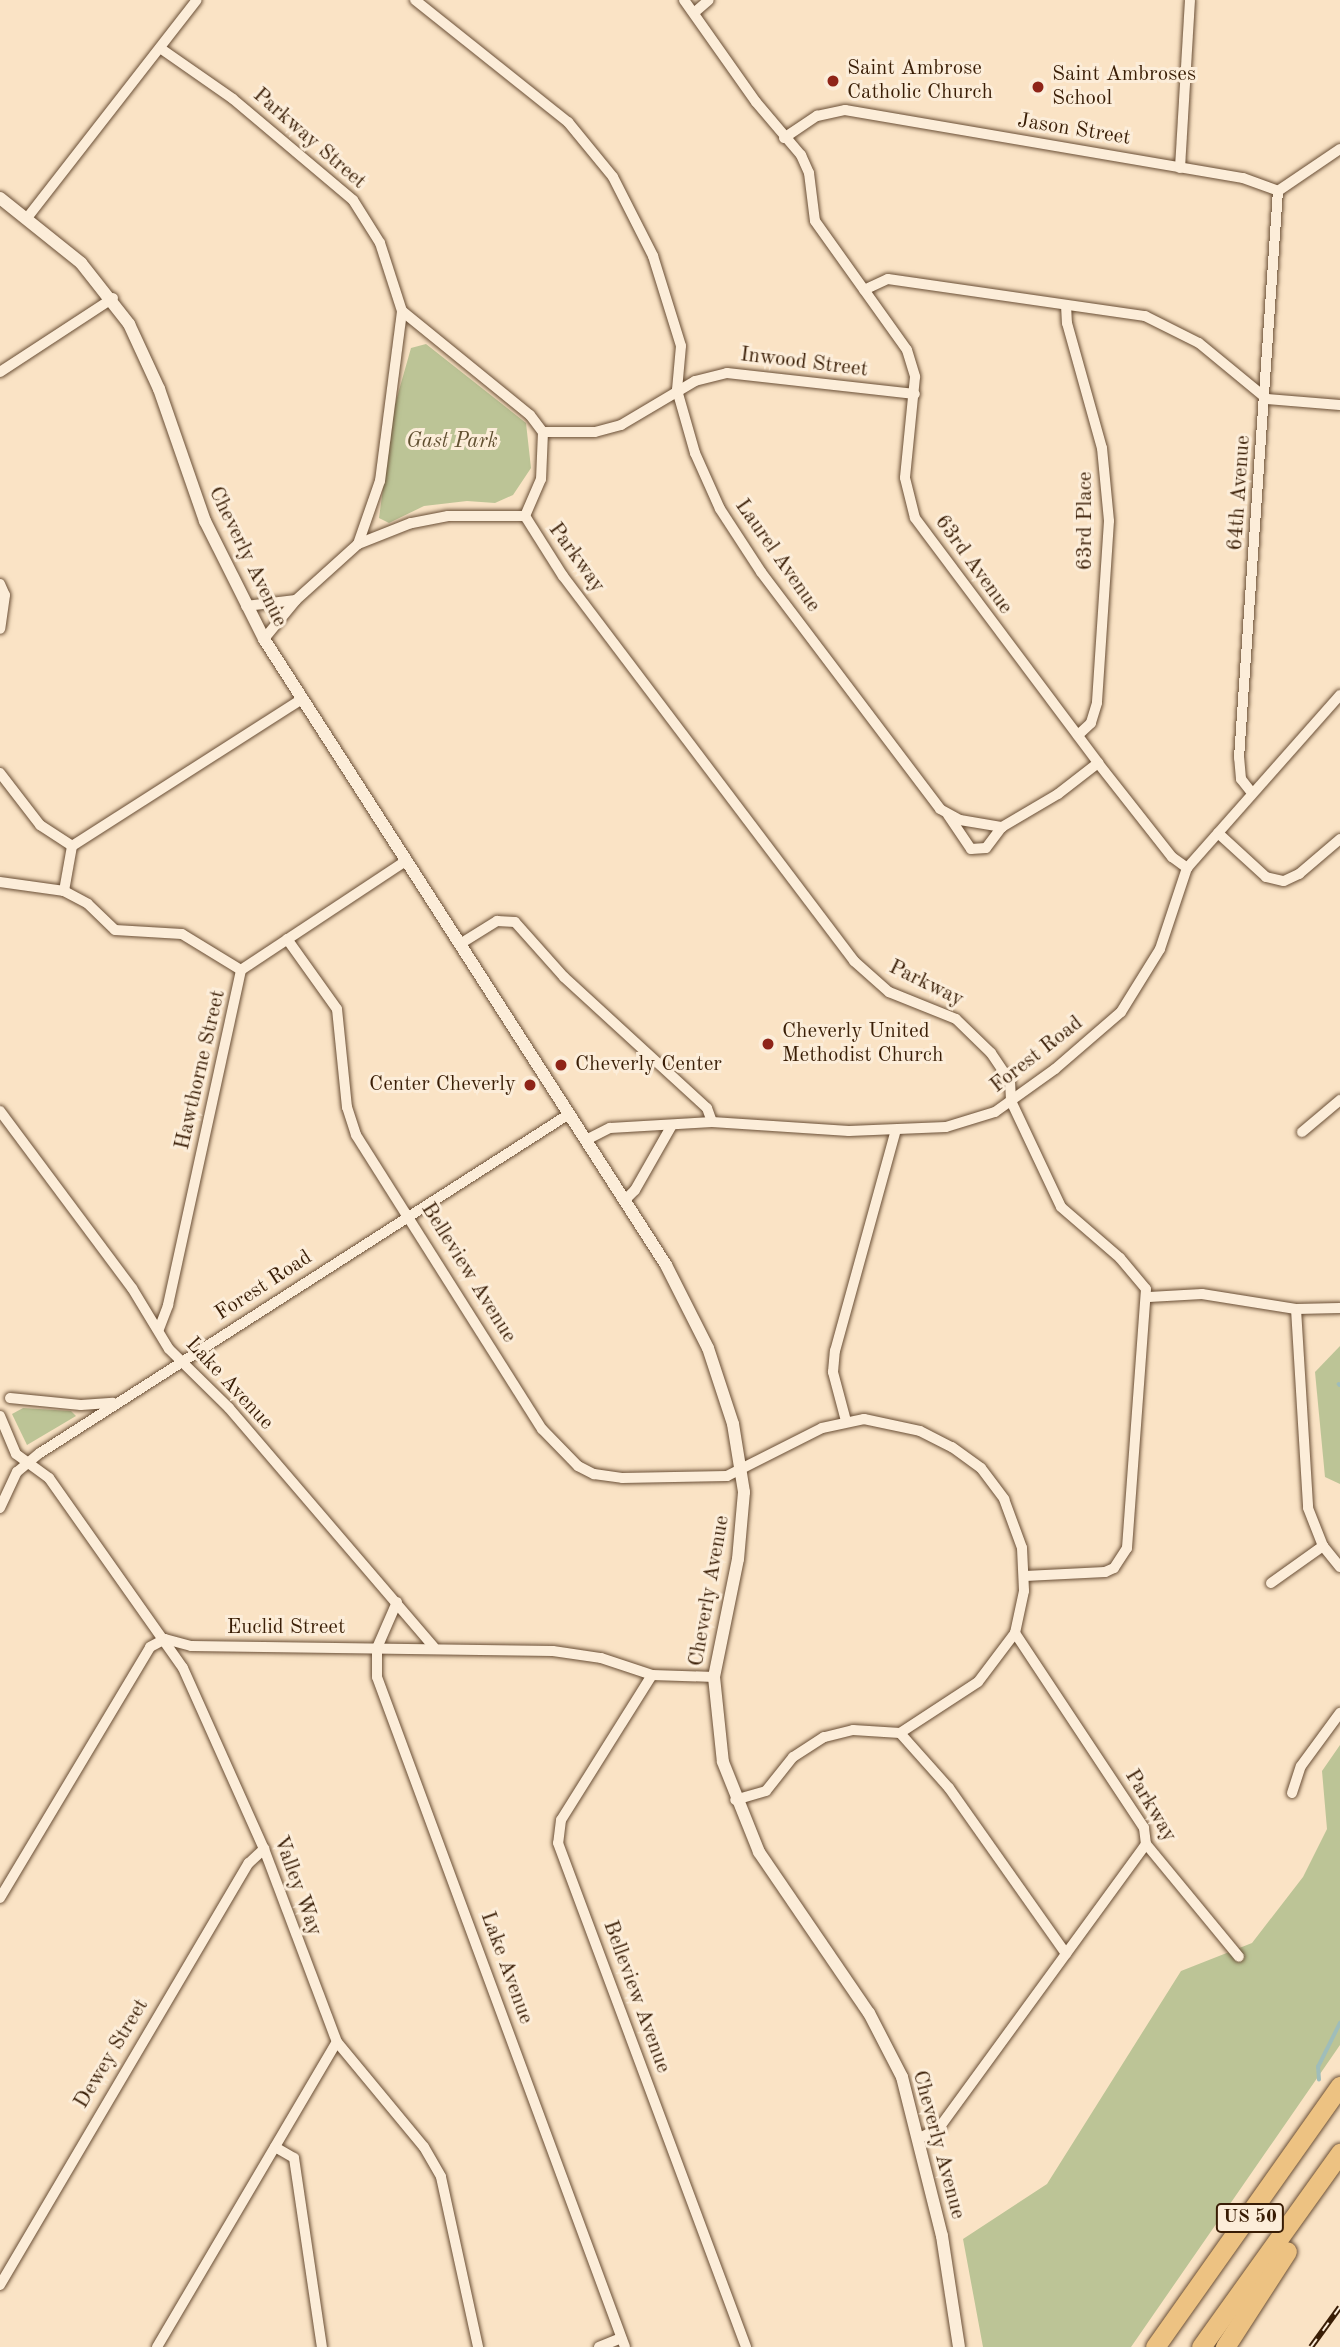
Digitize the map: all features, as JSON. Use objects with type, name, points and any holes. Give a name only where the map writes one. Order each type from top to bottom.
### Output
[{"type":"highway","name":"US 50","points":[[1155,2347],[1340,2086]]},
{"type":"highway","name":"US 50","points":[[1201,2347],[1340,2153]]},
{"type":"highway","points":[[1225,2347],[1340,2170]]},
{"type":"street","points":[[27,218],[197,0]]},
{"type":"street","name":"Laurel Avenue","points":[[415,0],[568,122],[613,177],[653,256],[681,346],[677,390],[702,471],[734,534],[971,849],[986,848],[1002,827]]},
{"type":"street","name":"63rd Avenue","points":[[684,0],[784,138],[807,165],[815,221],[906,350],[915,394],[905,478],[915,518],[1098,763],[1172,857],[1187,868]]},
{"type":"street","points":[[695,12],[709,0]]},
{"type":"street","points":[[1180,167],[1190,0]]},
{"type":"street","name":"Parkway Street","points":[[160,48],[233,99],[353,200],[380,243],[402,311]]},
{"type":"street","name":"Jason Street","points":[[784,138],[817,116],[845,110],[1257,181],[1278,191]]},
{"type":"street","points":[[1278,191],[1340,149]]},
{"type":"street","name":"64th Avenue","points":[[1252,793],[1241,779],[1239,758],[1267,399],[1278,191]]},
{"type":"street","name":"Cheverly Avenue","points":[[0,198],[81,263],[113,298],[146,357],[205,521],[264,639],[666,1265],[708,1348],[733,1423],[743,1471],[742,1536],[714,1677],[718,1731],[735,1800],[759,1852],[884,2039],[902,2077],[920,2138],[949,2269],[959,2347]]},
{"type":"street","points":[[864,290],[888,279],[1161,321],[1228,363],[1267,399],[1340,405]]},
{"type":"street","points":[[0,372],[113,298]]},
{"type":"street","name":"63rd Place","points":[[1066,305],[1067,323],[1102,448],[1109,521],[1097,703],[1091,723],[1078,735]]},
{"type":"street","points":[[264,639],[296,600],[358,544],[411,523],[448,516],[524,516],[541,479],[542,432],[530,415],[402,311]]},
{"type":"street","points":[[358,544],[380,481],[402,311]]},
{"type":"street","name":"Inwood Street","points":[[542,432],[567,428],[595,432],[621,425],[677,390],[727,373],[915,394]]},
{"type":"street","name":"Parkway","points":[[524,516],[563,576],[854,961],[889,992],[971,1029],[1010,1081],[1011,1101],[1061,1207],[1132,1269],[1149,1297]]},
{"type":"street","points":[[0,584],[5,596],[0,629]]},
{"type":"street","points":[[246,606],[296,600]]},
{"type":"street","name":"Forest Road","points":[[586,1140],[610,1128],[671,1127],[712,1122],[896,1130],[964,1124],[1011,1101],[1102,1029],[1133,996],[1160,948],[1176,890],[1187,868],[1340,695]]},
{"type":"street","points":[[64,891],[72,846],[303,698]]},
{"type":"street","points":[[948,815],[1002,827],[1098,763]]},
{"type":"street","points":[[0,773],[40,825],[72,846]]},
{"type":"street","points":[[1218,833],[1266,877],[1284,881],[1299,874],[1340,839]]},
{"type":"street","name":"Hawthorne Street","points":[[159,1329],[172,1292],[241,970],[407,860]]},
{"type":"street","points":[[0,882],[64,891],[88,904],[115,930],[182,934],[241,970]]},
{"type":"street","points":[[460,944],[497,921],[515,922],[564,977],[707,1108],[712,1122]]},
{"type":"street","name":"Belleview Avenue","points":[[287,939],[337,1009],[351,1121],[542,1429],[578,1466],[594,1474],[647,1480],[743,1471]]},
{"type":"street","points":[[1302,1132],[1340,1100]]},
{"type":"street","name":"Lake Avenue","points":[[0,1111],[159,1329],[169,1349],[183,1360],[434,1647]]},
{"type":"street","name":"Forest Road","points":[[0,1508],[26,1462],[569,1114]]},
{"type":"street","points":[[625,1200],[671,1127]]},
{"type":"street","points":[[846,1421],[835,1382],[835,1351],[896,1130]]},
{"type":"street","points":[[1026,1576],[1105,1572],[1123,1558],[1130,1534],[1149,1297],[1202,1294],[1296,1309],[1340,1308]]},
{"type":"street","points":[[1296,1309],[1306,1493],[1323,1546],[1340,1567]]},
{"type":"street","points":[[0,1390],[10,1398],[81,1405],[116,1402]]},
{"type":"street","points":[[0,1406],[10,1398]]},
{"type":"street","name":"Valley Way","points":[[0,1416],[16,1454],[49,1478],[165,1639],[195,1694],[264,1850],[337,2042],[424,2147],[441,2177],[478,2347]]},
{"type":"street","points":[[735,1800],[766,1791],[793,1757],[824,1737],[853,1730],[900,1732],[978,1682],[1015,1633],[1026,1576],[1011,1515],[981,1468],[920,1431],[883,1422],[846,1421],[793,1442],[743,1471]]},
{"type":"street","points":[[1270,1583],[1323,1546]]},
{"type":"street","name":"Lake Avenue","points":[[397,1602],[377,1648],[377,1676],[623,2342]]},
{"type":"street","name":"Parkway","points":[[1015,1633],[1144,1828],[1146,1844],[1239,1957]]},
{"type":"street","points":[[0,1898],[150,1647],[165,1639]]},
{"type":"street","name":"Euclid Street","points":[[165,1639],[191,1646],[434,1647],[577,1653],[652,1675],[714,1677]]},
{"type":"street","name":"Belleview Avenue","points":[[652,1675],[561,1820],[558,1843],[746,2347]]},
{"type":"street","points":[[1292,1793],[1301,1766],[1340,1713]]},
{"type":"street","points":[[900,1732],[949,1788],[1066,1954]]},
{"type":"street","points":[[920,2138],[939,2128],[1146,1844]]},
{"type":"street","name":"Dewey Street","points":[[0,2285],[249,1863],[264,1850]]},
{"type":"street","points":[[158,2347],[337,2042]]},
{"type":"street","points":[[275,2147],[293,2158],[322,2347]]},
{"type":"street","points":[[599,2347],[623,2342]]},
{"type":"green space","name":"Gast Park","points":[[426,344],[526,423],[531,468],[513,495],[495,503],[467,501],[424,506],[389,523],[379,518],[394,408],[411,348]]},
{"type":"green space","points":[[1340,1346],[1340,1484],[1325,1477],[1315,1372]]},
{"type":"green space","points":[[23,1408],[71,1411],[76,1416],[27,1445],[12,1414]]},
{"type":"green space","points":[[1340,1745],[1340,2045],[1131,2347],[983,2347],[963,2239],[1047,2184],[1181,1971],[1252,1943],[1303,1877],[1327,1829],[1322,1771]]},
{"type":"waterway","points":[[1319,2080],[1318,2067],[1340,2023]]},
{"type":"railway","points":[[1311,2347],[1340,2307]]},
{"type":"place","name":"Saint Ambrose Catholic Church","points":[[833,81]]},
{"type":"place","name":"Saint Ambroses School","points":[[1038,87]]},
{"type":"place","name":"Cheverly United Methodist Church","points":[[768,1044]]},
{"type":"place","name":"Cheverly Center","points":[[561,1065]]},
{"type":"place","name":"Center Cheverly","points":[[530,1085]]}]
